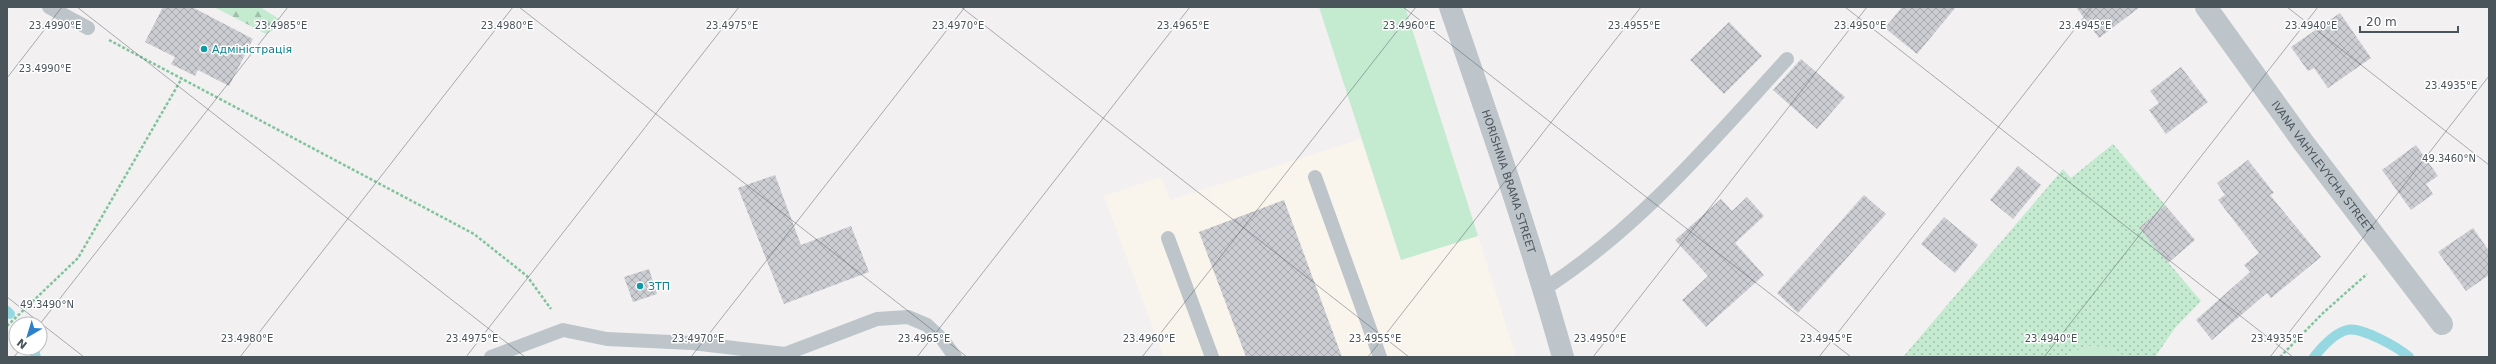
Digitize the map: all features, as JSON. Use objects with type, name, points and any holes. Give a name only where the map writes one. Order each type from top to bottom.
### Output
[{"type":"street","name":"HORISHNIA BRAMA STREET","points":[[1450,7],[1544,289],[1564,357]]},
{"type":"street","name":"IVANA VAHYLEVYCHA STREET","points":[[2206,7],[2303,142],[2442,324]]},
{"type":"lane","points":[[49,7],[88,28]]},
{"type":"lane","points":[[1544,289],[1570,272],[1663,193],[1787,59]]},
{"type":"lane","points":[[1315,177],[1380,357]]},
{"type":"lane","points":[[1168,238],[1212,357]]},
{"type":"lane","points":[[491,357],[563,330],[607,339],[692,343],[785,354],[877,319],[908,317],[927,325],[943,340],[955,357]]},
{"type":"path","points":[[88,28],[474,234],[527,276],[544,298],[563,330]]},
{"type":"path","points":[[7,326],[78,258],[182,78]]},
{"type":"path","points":[[2280,357],[2323,314],[2389,254]]},
{"type":"shaded area","points":[[1361,139],[1401,260],[1478,236],[1516,357],[1164,357],[1104,196],[1161,177],[1170,200]]},
{"type":"green space","points":[[214,7],[260,7],[281,20],[275,29],[266,34]]},
{"type":"green space","points":[[1319,7],[1405,7],[1478,236],[1401,260]]},
{"type":"green space","points":[[2113,144],[2165,205],[2139,228],[2201,301],[2175,328],[2155,357],[2127,357],[2105,347],[2086,346],[2064,357],[1903,357],[2063,169],[2071,178]]},
{"type":"green space","points":[[2086,346],[2105,347],[2127,357],[2064,357]]},
{"type":"building","name":"Адміністрація","points":[[163,7],[192,7],[253,39],[229,86],[198,70],[195,76],[171,64],[175,57],[145,42]]},
{"type":"building","points":[[1902,7],[1956,7],[1917,54],[1885,28]]},
{"type":"building","points":[[2076,7],[2140,7],[2099,38]]},
{"type":"building","points":[[2340,13],[2371,58],[2328,88],[2314,68],[2308,71],[2291,47]]},
{"type":"building","points":[[1729,22],[1762,56],[1724,94],[1690,60]]},
{"type":"building","points":[[1801,59],[1845,97],[1817,129],[1773,90]]},
{"type":"building","points":[[2181,67],[2208,102],[2166,134],[2149,110],[2159,103],[2150,91]]},
{"type":"building","points":[[2416,145],[2438,176],[2426,184],[2433,194],[2411,210],[2382,170]]},
{"type":"building","points":[[2248,160],[2274,193],[2270,195],[2321,257],[2271,298],[2267,293],[2212,340],[2196,320],[2250,272],[2244,265],[2259,253],[2218,200],[2225,195],[2217,183]]},
{"type":"building","points":[[2018,166],[2041,185],[2013,219],[1990,200]]},
{"type":"building","points":[[775,175],[801,245],[851,226],[869,272],[784,304],[738,188]]},
{"type":"building","points":[[1864,195],[1886,214],[1798,313],[1777,293]]},
{"type":"building","points":[[1747,197],[1764,216],[1735,243],[1764,275],[1706,327],[1682,300],[1708,276],[1675,240],[1721,199],[1732,211]]},
{"type":"building","points":[[1284,200],[1342,357],[1246,357],[1199,232]]},
{"type":"building","points":[[2165,205],[2195,240],[2168,263],[2139,228]]},
{"type":"building","points":[[1944,217],[1978,245],[1955,273],[1921,244]]},
{"type":"building","points":[[2473,228],[2489,251],[2489,275],[2466,291],[2438,252]]},
{"type":"building","name":"ЗТП","points":[[649,269],[657,294],[633,302],[624,277]]},
{"type":"waterway","points":[[7,311],[10,314]]},
{"type":"waterway","points":[[2314,357],[2333,337],[2347,330],[2361,331],[2370,334],[2397,348],[2409,357]]},
{"type":"place","name":"Адміністрація","points":[[204,49]]},
{"type":"place","name":"ЗТП","points":[[640,286]]}]
